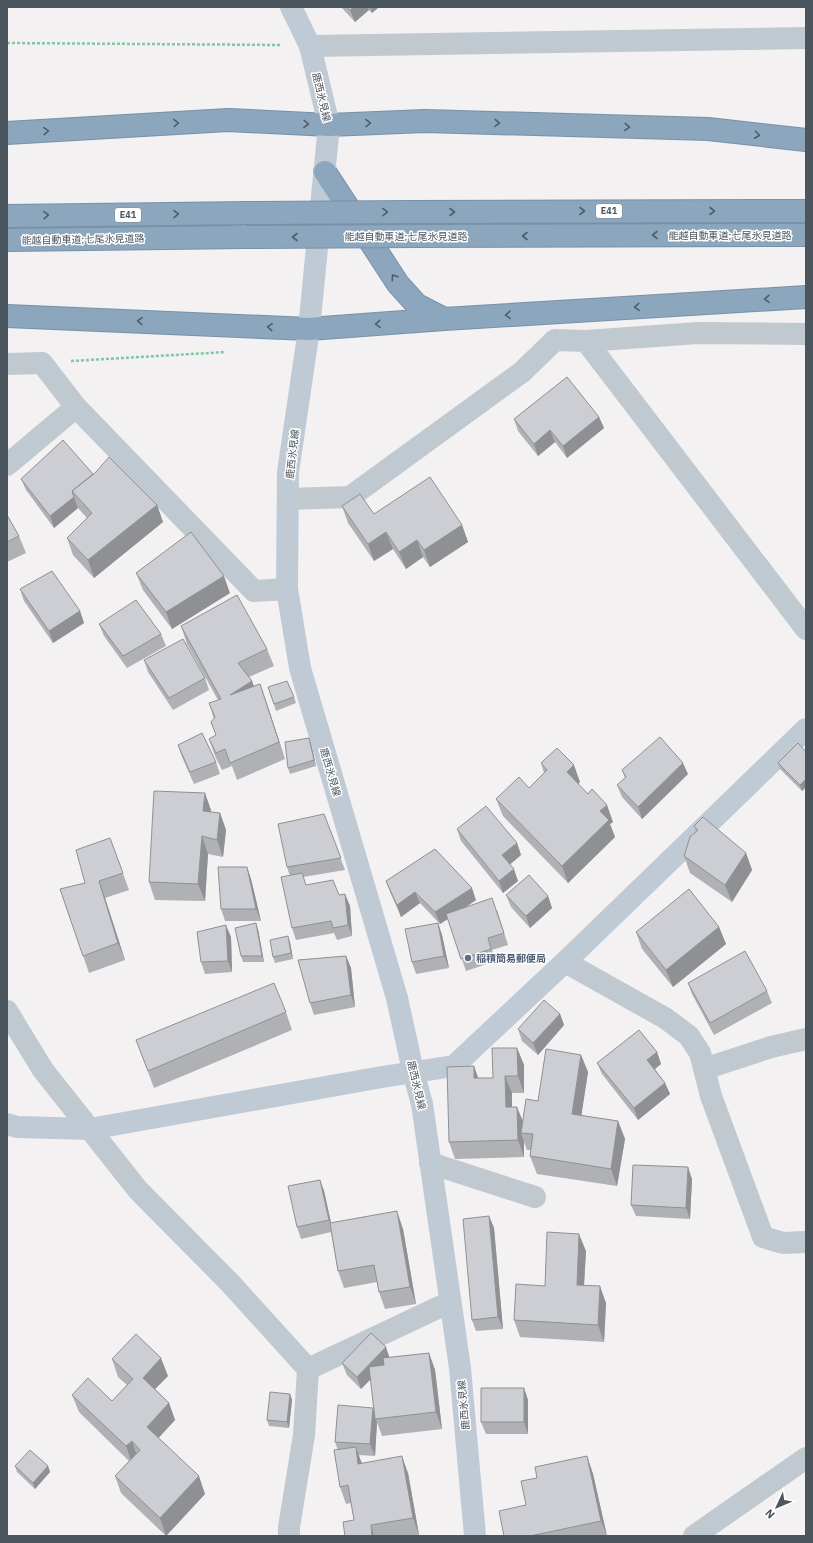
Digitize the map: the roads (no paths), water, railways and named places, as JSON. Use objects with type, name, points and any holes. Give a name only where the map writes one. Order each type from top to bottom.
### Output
[{"type":"highway","points":[[7,133],[228,120],[328,125],[425,121],[701,129],[806,140]]},
{"type":"highway","points":[[325,172],[398,284],[417,305],[444,319]]},
{"type":"highway","name":"E41","points":[[7,216],[248,213],[806,211]]},
{"type":"highway","name":"能越自動車道;七尾氷見道路","points":[[7,240],[246,237],[806,235]]},
{"type":"highway","points":[[7,316],[309,329],[444,319],[806,297]]},
{"type":"main road","name":"鹿西氷見線","points":[[292,7],[310,46],[328,125],[325,172],[309,329],[288,472],[288,589],[300,668],[397,998],[422,1104],[460,1368],[475,1536]]},
{"type":"main road","points":[[7,1124],[17,1126],[90,1129],[413,1071],[454,1066],[565,962],[806,729]]},
{"type":"street","points":[[310,46],[806,38]]},
{"type":"street","points":[[288,499],[350,497],[522,372],[555,340],[586,341],[698,333],[806,334]]},
{"type":"street","points":[[586,341],[806,629]]},
{"type":"street","points":[[7,364],[42,363],[76,407],[254,591],[288,589]]},
{"type":"street","points":[[7,465],[76,407]]},
{"type":"street","points":[[565,962],[665,1018],[689,1036],[700,1053],[710,1096],[763,1237],[782,1243],[806,1242]]},
{"type":"street","points":[[7,1012],[43,1070],[138,1190],[231,1284],[308,1369],[304,1435],[289,1527],[289,1536]]},
{"type":"street","points":[[704,1069],[771,1047],[806,1039]]},
{"type":"street","points":[[430,1163],[535,1197]]},
{"type":"street","points":[[308,1369],[450,1302]]},
{"type":"street","points":[[694,1536],[806,1458]]},
{"type":"place","name":"稲積簡易郵便局","points":[[468,958]]}]
